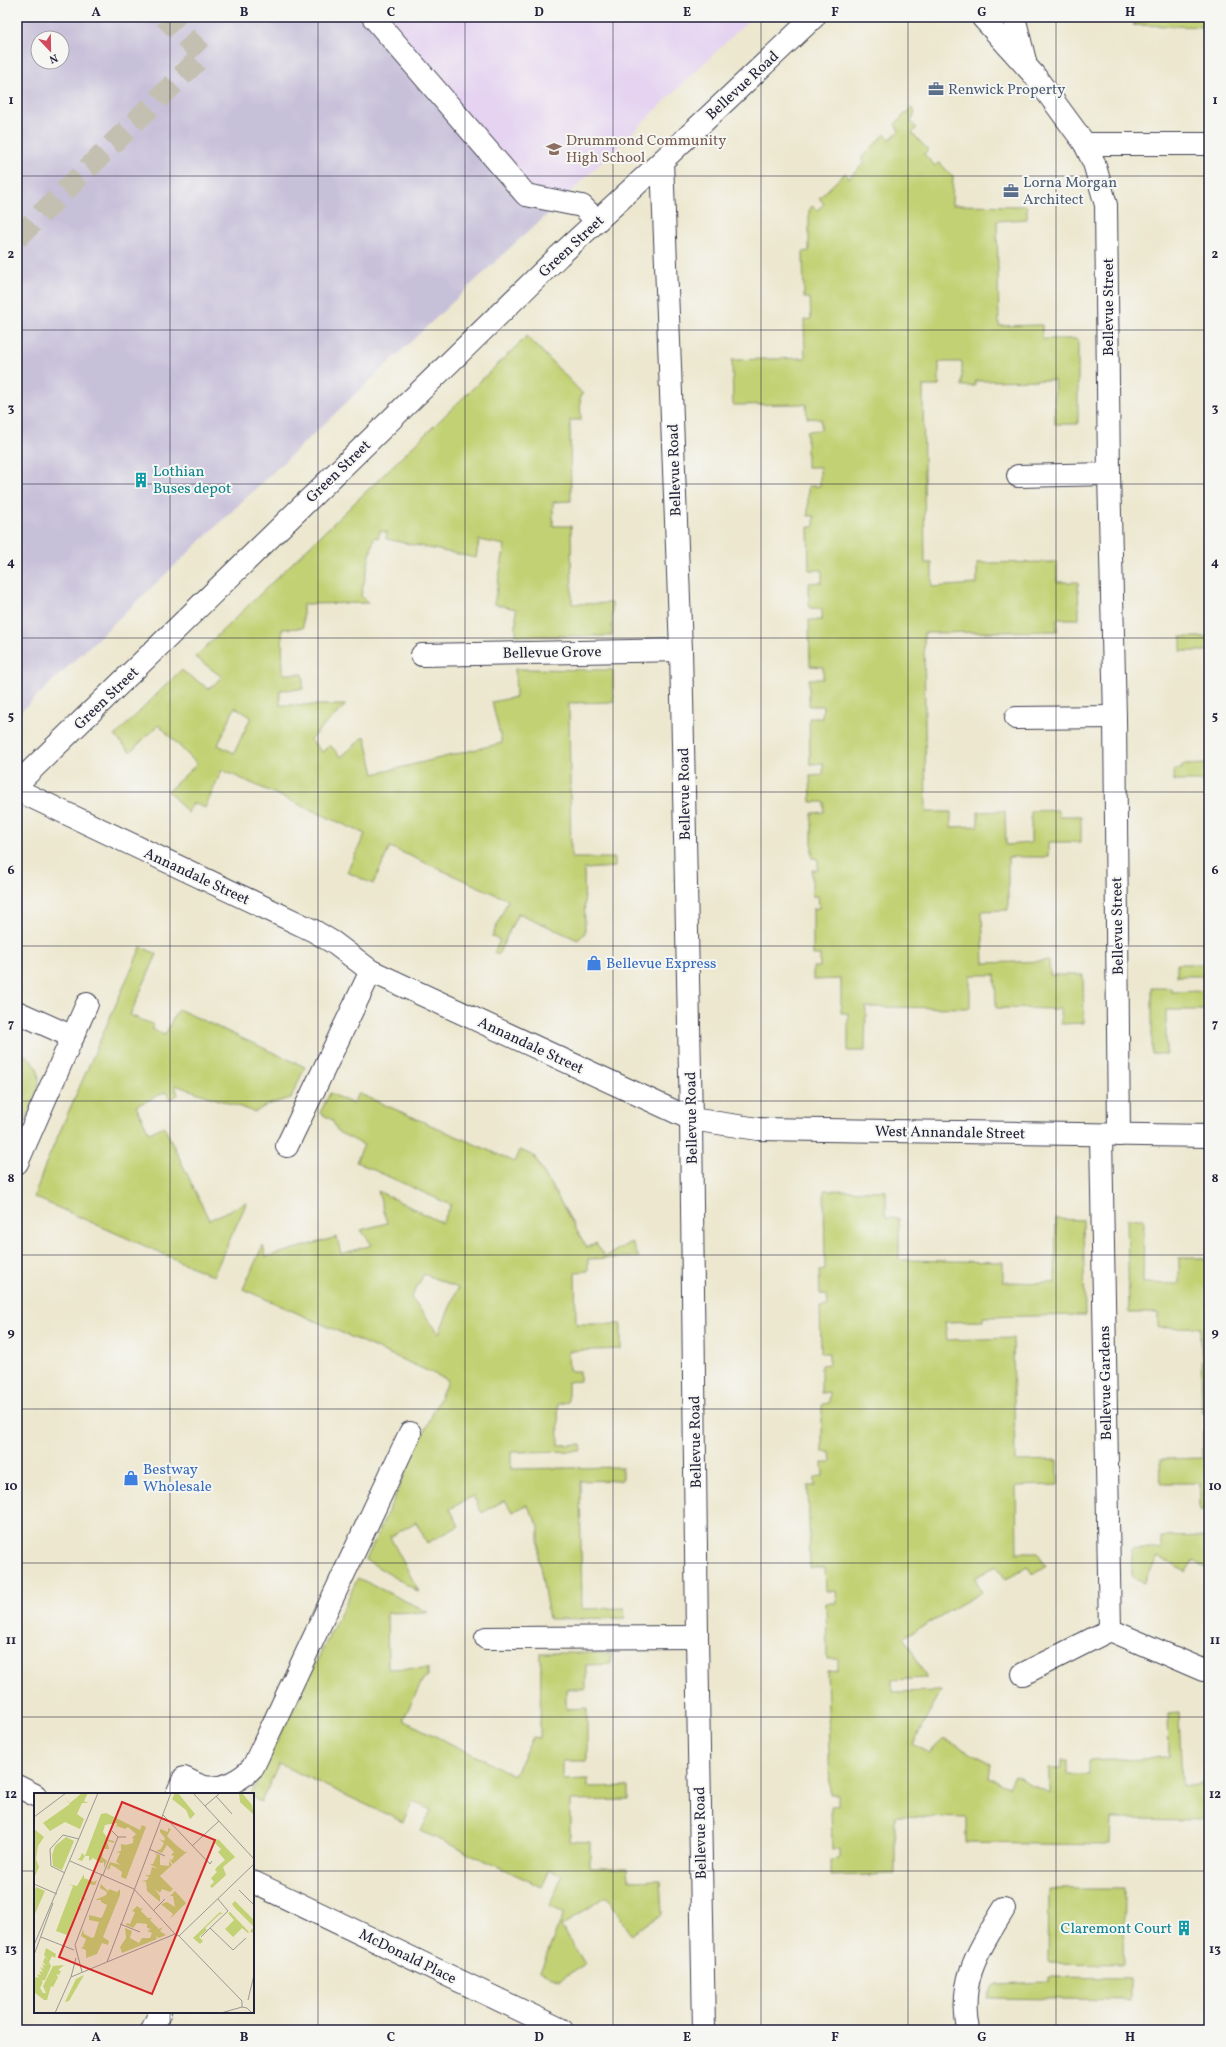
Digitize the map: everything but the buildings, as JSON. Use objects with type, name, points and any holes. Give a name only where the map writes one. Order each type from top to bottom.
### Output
[{"type":"street","points":[[372,17],[526,195],[582,206],[597,221]]},
{"type":"street","name":"Bellevue Road","points":[[704,2030],[697,1637],[691,1119],[681,650],[662,161],[814,17]]},
{"type":"street","name":"Bellevue Street","points":[[982,17],[1026,66],[1085,144],[1096,169],[1106,205],[1109,474],[1115,716],[1110,1135]]},
{"type":"street","points":[[1014,17],[1026,66]]},
{"type":"street","points":[[1085,144],[1209,144]]},
{"type":"street","name":"Green Street","points":[[17,784],[597,221],[662,161]]},
{"type":"street","points":[[1018,476],[1109,474]]},
{"type":"street","name":"Bellevue Grove","points":[[422,655],[681,650]]},
{"type":"street","points":[[1016,718],[1115,716]]},
{"type":"street","name":"Annandale Street","points":[[17,790],[314,931],[334,943],[371,971],[691,1119]]},
{"type":"street","points":[[287,1146],[371,971]]},
{"type":"street","points":[[17,1163],[87,1004]]},
{"type":"street","points":[[17,1012],[72,1038]]},
{"type":"street","name":"West Annandale Street","points":[[691,1119],[758,1129],[1209,1136]]},
{"type":"street","name":"Bellevue Gardens","points":[[1110,1135],[1110,1630]]},
{"type":"street","points":[[177,1793],[184,1778],[205,1787],[217,1787],[244,1777],[253,1767],[410,1433]]},
{"type":"street","points":[[1023,1674],[1110,1630],[1203,1670]]},
{"type":"street","points":[[486,1638],[697,1637]]},
{"type":"street","points":[[17,1786],[34,1794]]},
{"type":"street","name":"McDonald Place","points":[[254,1882],[562,2030]]},
{"type":"street","points":[[968,2030],[964,2000],[970,1970],[976,1956],[1004,1909]]},
{"type":"street","points":[[152,2030],[160,2013]]},
{"type":"shaded area","name":"Lothian Buses depot","points":[[17,17],[377,17],[548,214],[513,245],[17,715]]},
{"type":"shaded area","name":"Drummond Community High School","points":[[377,17],[752,17],[548,214]]},
{"type":"green space","points":[[1139,17],[1209,17],[1209,27],[1133,25]]},
{"type":"green space","points":[[911,108],[915,112],[911,122],[917,128],[912,133],[928,150],[924,154],[935,166],[939,162],[953,177],[952,205],[1027,206],[1027,219],[997,221],[999,326],[1042,325],[1042,339],[1078,339],[1078,424],[1055,424],[1054,380],[975,381],[975,386],[962,386],[962,362],[939,362],[939,386],[923,386],[925,563],[932,563],[932,587],[977,584],[977,563],[1057,562],[1057,582],[1078,582],[1079,619],[1057,619],[1057,631],[924,633],[926,812],[951,812],[951,827],[978,826],[978,812],[1005,811],[1006,845],[1031,843],[1031,811],[1058,810],[1059,816],[1081,816],[1081,842],[1048,842],[1048,857],[1008,857],[1008,910],[982,911],[984,963],[1049,961],[1050,975],[1083,975],[1084,1023],[1061,1024],[1060,1009],[996,1008],[995,975],[970,975],[970,1008],[866,1007],[865,1051],[848,1051],[848,1013],[841,1013],[841,979],[813,980],[813,967],[820,967],[820,955],[813,955],[813,909],[819,908],[818,896],[812,896],[812,870],[818,870],[818,859],[812,858],[812,813],[824,812],[824,802],[811,802],[810,776],[823,775],[823,763],[810,764],[809,718],[822,718],[823,706],[809,706],[809,679],[823,679],[823,667],[810,666],[809,620],[822,620],[822,609],[809,608],[809,583],[822,582],[822,570],[809,570],[808,527],[814,527],[814,516],[808,516],[808,486],[820,486],[820,467],[807,467],[807,431],[821,430],[821,419],[807,418],[806,404],[733,405],[732,360],[805,358],[804,320],[811,319],[810,298],[804,298],[803,252],[809,251],[809,211],[812,206],[817,210],[824,204],[819,198],[845,173],[849,178],[865,162],[861,158],[885,134],[890,139],[899,131],[895,124]]},
{"type":"green space","points":[[527,336],[583,394],[580,396],[581,420],[570,420],[571,501],[553,502],[553,526],[571,526],[572,604],[612,603],[612,636],[516,636],[516,609],[494,604],[505,545],[479,540],[476,558],[386,539],[387,532],[380,531],[378,538],[374,537],[361,596],[369,603],[303,604],[303,628],[282,629],[283,674],[303,674],[303,689],[280,690],[280,705],[346,705],[310,739],[322,752],[330,745],[341,757],[365,736],[374,774],[502,743],[492,702],[516,697],[515,669],[613,670],[613,702],[569,703],[571,858],[615,858],[615,867],[584,869],[585,933],[578,940],[518,913],[498,955],[494,953],[500,940],[492,937],[508,900],[390,847],[373,884],[347,872],[365,834],[222,770],[205,808],[193,803],[188,813],[168,791],[197,764],[159,725],[130,752],[115,736],[181,670],[209,689],[222,677],[195,657]],"holes":[[[235,707],[251,717],[234,753],[218,745]]]},
{"type":"green space","points":[[1181,637],[1209,637],[1209,651],[1181,651]]},
{"type":"green space","points":[[1209,764],[1209,781],[1174,781],[1174,769],[1182,769],[1182,765]]},
{"type":"green space","points":[[141,947],[157,954],[130,1015],[154,1025],[152,1029],[165,1035],[178,1009],[305,1067],[291,1098],[267,1105],[255,1112],[175,1085],[178,1095],[170,1099],[166,1092],[136,1106],[149,1133],[164,1126],[209,1220],[247,1202],[213,1276],[34,1197],[46,1163]]},
{"type":"green space","points":[[1177,964],[1209,964],[1209,1010],[1166,1010],[1166,1054],[1152,1054],[1152,988],[1171,988],[1171,992],[1203,991],[1203,976],[1177,976]]},
{"type":"green space","points":[[17,1051],[30,1058],[37,1067],[39,1078],[38,1089],[34,1101],[17,1136]]},
{"type":"green space","points":[[330,1093],[353,1104],[358,1093],[515,1162],[520,1150],[534,1156],[587,1248],[596,1243],[605,1257],[631,1242],[639,1257],[588,1259],[588,1271],[575,1272],[576,1324],[621,1324],[621,1349],[568,1351],[569,1371],[580,1371],[580,1381],[568,1382],[568,1402],[558,1404],[559,1445],[581,1444],[581,1451],[511,1452],[511,1469],[622,1467],[622,1480],[580,1481],[582,1609],[624,1608],[625,1618],[549,1619],[539,1560],[539,1526],[527,1505],[512,1512],[505,1500],[482,1513],[473,1496],[450,1509],[459,1526],[427,1543],[416,1522],[390,1537],[419,1592],[366,1560],[448,1380],[243,1289],[263,1245],[266,1257],[337,1237],[341,1254],[372,1245],[361,1230],[387,1223],[378,1191],[442,1223],[451,1205],[356,1162],[364,1145],[338,1132],[332,1120],[320,1113]],"holes":[[[424,1274],[458,1288],[439,1333],[411,1298]]]},
{"type":"green space","points":[[824,1190],[886,1191],[886,1218],[899,1218],[899,1260],[1003,1262],[1003,1282],[1055,1283],[1056,1219],[1083,1220],[1085,1315],[983,1317],[983,1321],[945,1322],[947,1340],[1013,1338],[1015,1461],[1058,1460],[1058,1485],[1016,1486],[1017,1553],[1038,1553],[1046,1567],[1033,1575],[1027,1566],[1005,1579],[997,1565],[975,1578],[982,1592],[904,1637],[927,1678],[892,1680],[892,1692],[941,1691],[913,1744],[929,1753],[944,1739],[991,1763],[989,1778],[1009,1787],[1015,1776],[1049,1793],[1049,1768],[1062,1768],[1062,1760],[1067,1760],[1067,1775],[1089,1775],[1089,1760],[1169,1757],[1168,1714],[1179,1713],[1182,1786],[1204,1783],[1209,1780],[1209,1820],[1111,1819],[1110,1845],[966,1843],[966,1818],[895,1816],[895,1874],[831,1876],[831,1860],[839,1859],[839,1849],[832,1849],[831,1806],[838,1805],[838,1794],[830,1794],[827,1671],[838,1670],[838,1659],[827,1659],[826,1603],[837,1603],[836,1591],[826,1591],[825,1568],[810,1568],[808,1486],[815,1486],[815,1477],[823,1476],[822,1463],[831,1463],[830,1452],[822,1452],[822,1404],[829,1403],[829,1392],[821,1393],[821,1365],[829,1364],[829,1353],[821,1353],[820,1307],[828,1306],[827,1295],[820,1294],[819,1271],[825,1270]]},
{"type":"green space","points":[[1127,1219],[1144,1219],[1143,1283],[1179,1284],[1179,1258],[1209,1258],[1209,1412],[1202,1412],[1201,1327],[1158,1328],[1158,1313],[1129,1313]]},
{"type":"green space","points":[[1203,1432],[1209,1432],[1209,1509],[1200,1510],[1200,1483],[1161,1483],[1160,1459],[1203,1458]]},
{"type":"green space","points":[[1209,1536],[1209,1569],[1193,1560],[1186,1572],[1158,1557],[1144,1583],[1132,1577],[1132,1549],[1161,1549],[1161,1537]]},
{"type":"green space","points":[[358,1578],[428,1612],[387,1613],[388,1669],[428,1668],[428,1676],[423,1679],[403,1720],[514,1775],[533,1737],[540,1738],[541,1653],[611,1653],[611,1664],[586,1665],[586,1689],[566,1689],[566,1709],[587,1708],[587,1761],[563,1761],[563,1780],[588,1779],[588,1787],[628,1786],[628,1800],[570,1801],[570,1841],[590,1842],[590,1868],[628,1868],[629,1881],[660,1880],[662,1914],[631,1934],[607,1896],[561,1926],[585,1964],[559,1980],[540,1971],[564,1913],[549,1906],[562,1876],[550,1870],[542,1887],[421,1831],[431,1810],[413,1801],[403,1822],[279,1764],[261,1802],[254,1798],[254,1793],[251,1793]]},
{"type":"green space","points":[[1049,1889],[1124,1889],[1123,1964],[1048,1963]]},
{"type":"green space","points":[[1048,1977],[1130,1978],[1130,2000],[987,1998],[990,1989],[996,1984],[1048,1982]]},
{"type":"tunnel","points":[[17,238],[203,55],[165,17]]},
{"type":"place","name":"Renwick Property","points":[[936,89]]},
{"type":"place","name":"Drummond Community High School","points":[[554,149]]},
{"type":"place","name":"Lorna Morgan Architect","points":[[1011,191]]},
{"type":"place","name":"Lothian Buses depot","points":[[141,480]]},
{"type":"place","name":"Bellevue Express","points":[[594,963]]},
{"type":"place","name":"Bestway Wholesale","points":[[131,1478]]},
{"type":"place","name":"Claremont Court","points":[[1184,1928]]}]
